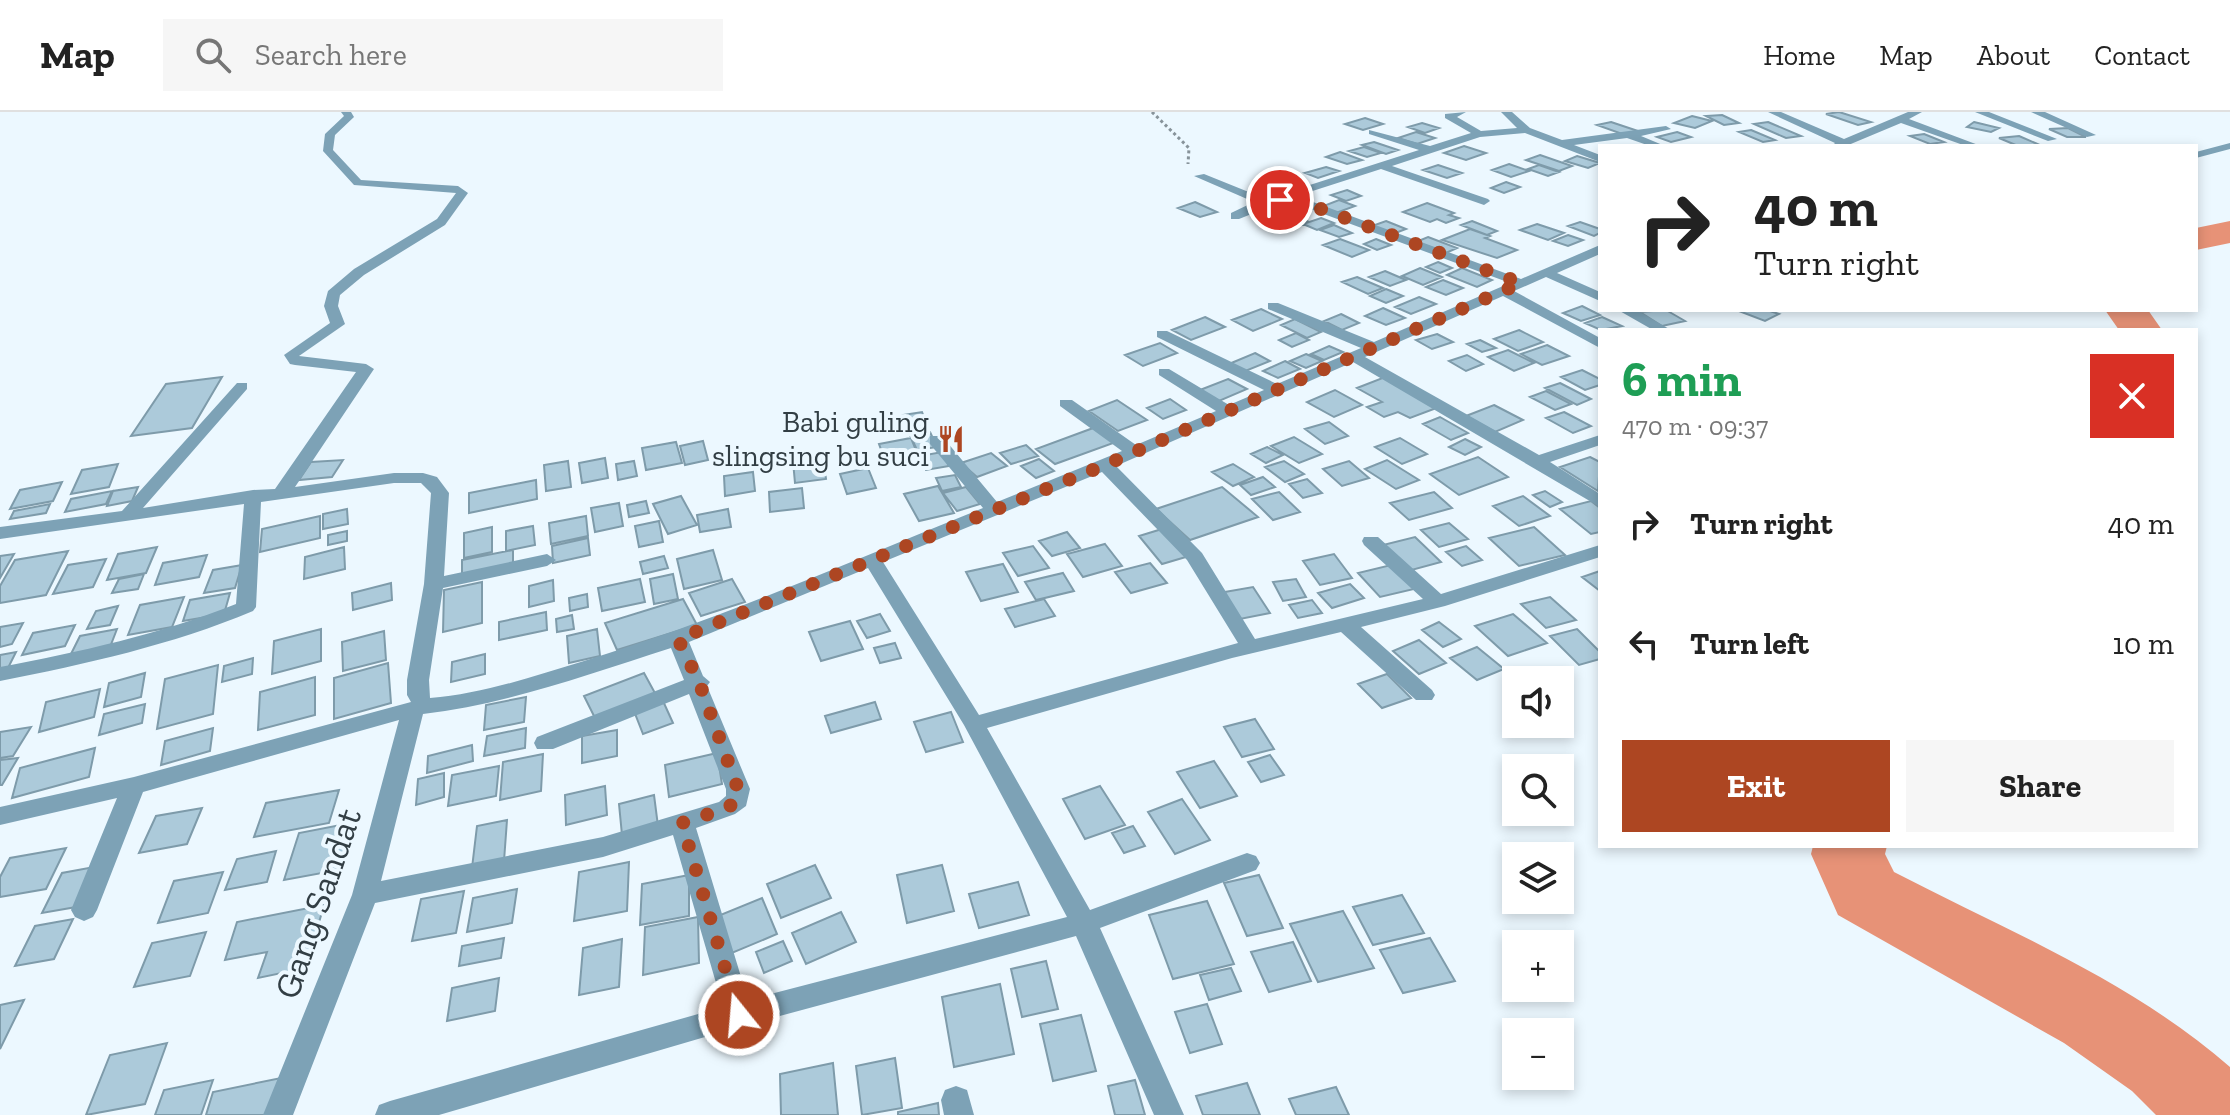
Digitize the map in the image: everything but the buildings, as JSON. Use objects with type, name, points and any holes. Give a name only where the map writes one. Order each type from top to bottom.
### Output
[{"type":"street","points":[[283,491],[366,369],[295,361],[291,355],[338,324],[331,306],[333,294],[359,272],[441,222],[462,193],[458,189],[358,183],[328,151],[330,134],[349,117],[346,112]]},
{"type":"street","points":[[1461,112],[1449,116],[1479,134]]},
{"type":"street","points":[[1506,112],[1526,130],[1598,158]]},
{"type":"street","points":[[1773,112],[1840,144],[1917,112]]},
{"type":"street","points":[[1980,112],[2052,139]]},
{"type":"street","points":[[2036,112],[2091,135]]},
{"type":"street","points":[[1900,119],[1970,144]]},
{"type":"street","points":[[1560,143],[1666,129]]},
{"type":"street","points":[[1235,216],[1266,203],[1291,198],[1479,134],[1526,130]]},
{"type":"street","points":[[1373,132],[1430,150]]},
{"type":"street","points":[[1628,135],[1654,144]]},
{"type":"street","points":[[2198,154],[2230,146]]},
{"type":"street","points":[[1385,167],[1484,201]]},
{"type":"street","points":[[1200,176],[1266,203]]},
{"type":"street","points":[[1291,198],[1521,283]]},
{"type":"street","points":[[0,816],[134,786],[418,708],[460,703],[516,689],[678,639],[1105,465],[1598,250]]},
{"type":"street","points":[[1545,272],[1598,296]]},
{"type":"street","points":[[1503,291],[1598,343]]},
{"type":"street","points":[[1273,306],[1372,347]]},
{"type":"street","points":[[1629,312],[1660,328]]},
{"type":"street","points":[[1162,334],[1277,390]]},
{"type":"street","points":[[1352,356],[1537,461],[1598,501]]},
{"type":"street","points":[[1164,372],[1227,411]]},
{"type":"street","points":[[129,513],[242,386]]},
{"type":"street","points":[[1066,403],[1134,452]]},
{"type":"street","points":[[936,440],[994,510]]},
{"type":"street","points":[[1537,461],[1598,440]]},
{"type":"street","points":[[1105,465],[1195,557],[1250,647]]},
{"type":"street","points":[[0,533],[283,491],[394,478],[416,477],[431,481],[440,493],[434,584],[418,680],[418,708]]},
{"type":"street","points":[[0,674],[67,661],[194,628],[246,607],[253,495]]},
{"type":"street","points":[[1371,541],[1438,602]]},
{"type":"street","points":[[974,724],[1250,647],[1438,602],[1598,552]]},
{"type":"street","points":[[872,559],[974,724],[1084,923],[1169,1115]]},
{"type":"street","points":[[434,584],[547,560]]},
{"type":"street","points":[[1345,624],[1424,695]]},
{"type":"street","points":[[365,895],[603,847],[727,808],[738,800],[738,789],[699,682],[678,639]]},
{"type":"street","points":[[545,743],[699,682]]},
{"type":"street","name":"Gang Sandat","points":[[278,1115],[365,895],[418,708]]},
{"type":"street","points":[[84,910],[134,786]]},
{"type":"street","points":[[682,823],[739,1015]]},
{"type":"street","points":[[390,1115],[739,1015],[1084,923],[1247,863]]},
{"type":"path","points":[[1152,112],[1189,148],[1187,160],[1200,176]]},
{"type":"waterway","points":[[2198,239],[2230,232]]},
{"type":"waterway","points":[[2128,312],[2140,328]]},
{"type":"waterway","points":[[1850,848],[1848,854],[1865,893],[2094,1017],[2163,1063],[2219,1115]]},
{"type":"place","name":"Babi guling slingsing bu suci","points":[[951,439]]},
{"type":"route","points":[[739,1015],[682,823],[727,808],[738,800],[738,789],[699,682],[678,639],[1105,465],[1521,283],[1291,198],[1280,200]]}]
